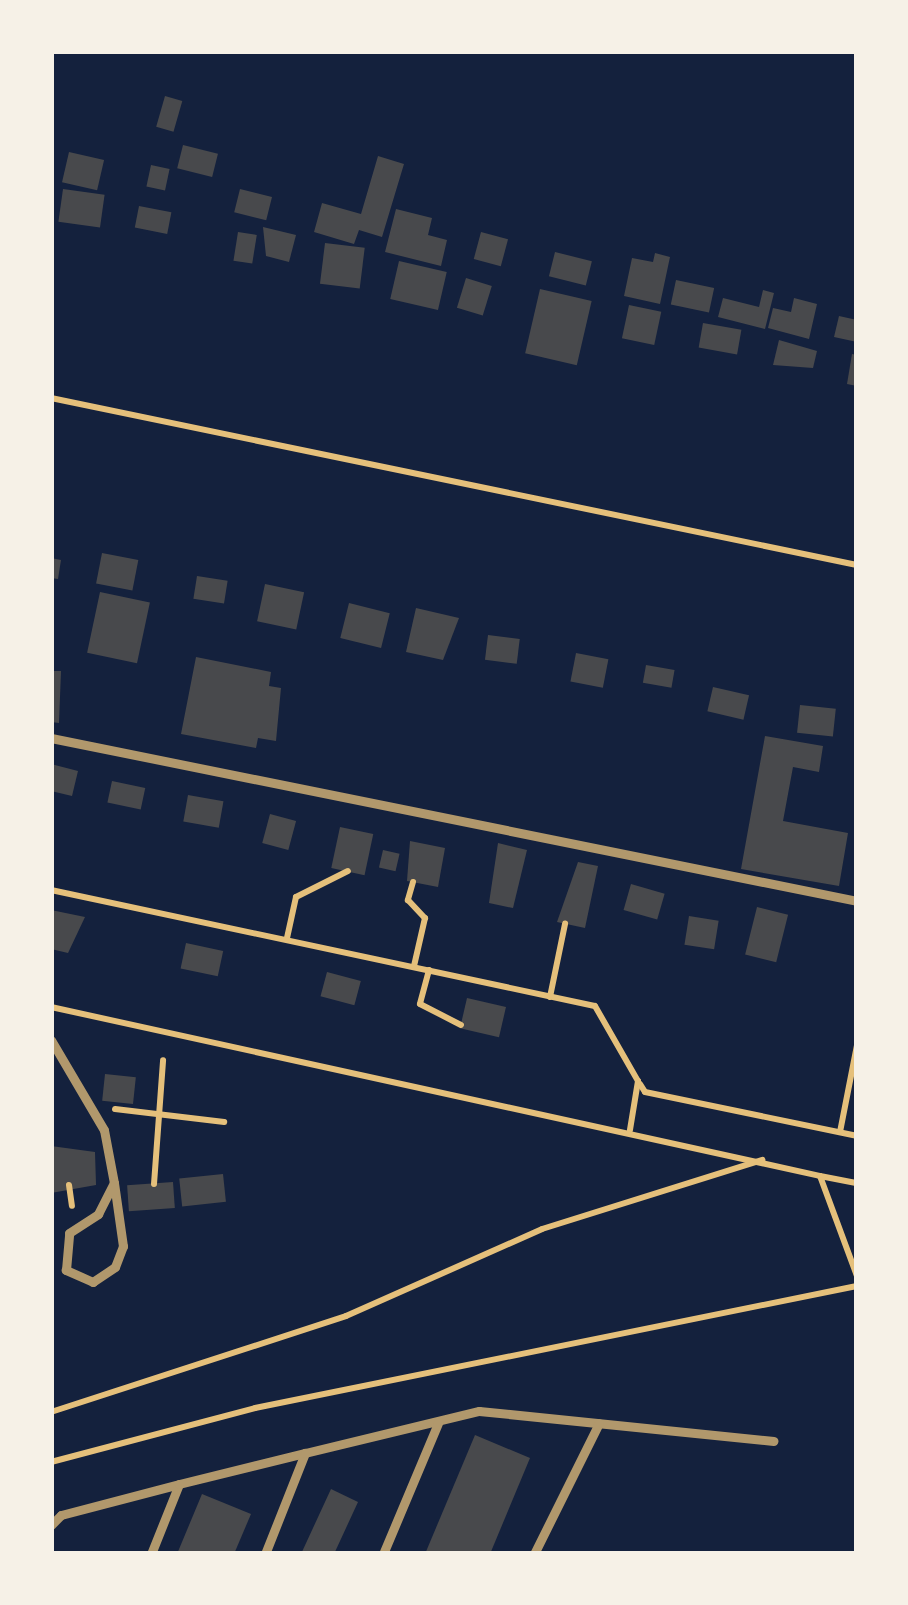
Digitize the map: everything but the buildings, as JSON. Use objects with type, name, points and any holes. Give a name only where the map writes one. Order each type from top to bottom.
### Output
[{"type":"lane","points":[[51,738],[857,901]]},
{"type":"lane","points":[[51,1040],[104,1130],[115,1183],[123,1246],[115,1268],[93,1282],[66,1270],[69,1233],[98,1214],[115,1183]]},
{"type":"lane","points":[[51,1525],[61,1515],[479,1411],[773,1441]]},
{"type":"lane","points":[[383,1554],[440,1420]]},
{"type":"lane","points":[[534,1554],[599,1423]]},
{"type":"lane","points":[[265,1554],[305,1454]]},
{"type":"lane","points":[[151,1554],[179,1484]]},
{"type":"path","points":[[51,398],[857,565]]},
{"type":"path","points":[[286,940],[296,897],[348,871]]},
{"type":"path","points":[[413,882],[408,900],[425,918],[414,967]]},
{"type":"path","points":[[51,890],[595,1006],[645,1092],[857,1136]]},
{"type":"path","points":[[550,997],[565,924]]},
{"type":"path","points":[[429,970],[420,1004],[461,1024]]},
{"type":"path","points":[[51,1007],[765,1159],[857,1183]]},
{"type":"path","points":[[840,1132],[857,1045]]},
{"type":"path","points":[[154,1184],[163,1060]]},
{"type":"path","points":[[630,1130],[638,1081]]},
{"type":"path","points":[[89,1106],[224,1123]]},
{"type":"path","points":[[51,1412],[346,1316],[542,1229],[765,1159]]},
{"type":"path","points":[[820,1176],[857,1276]]},
{"type":"path","points":[[51,1462],[383,1379],[857,1286]]}]
